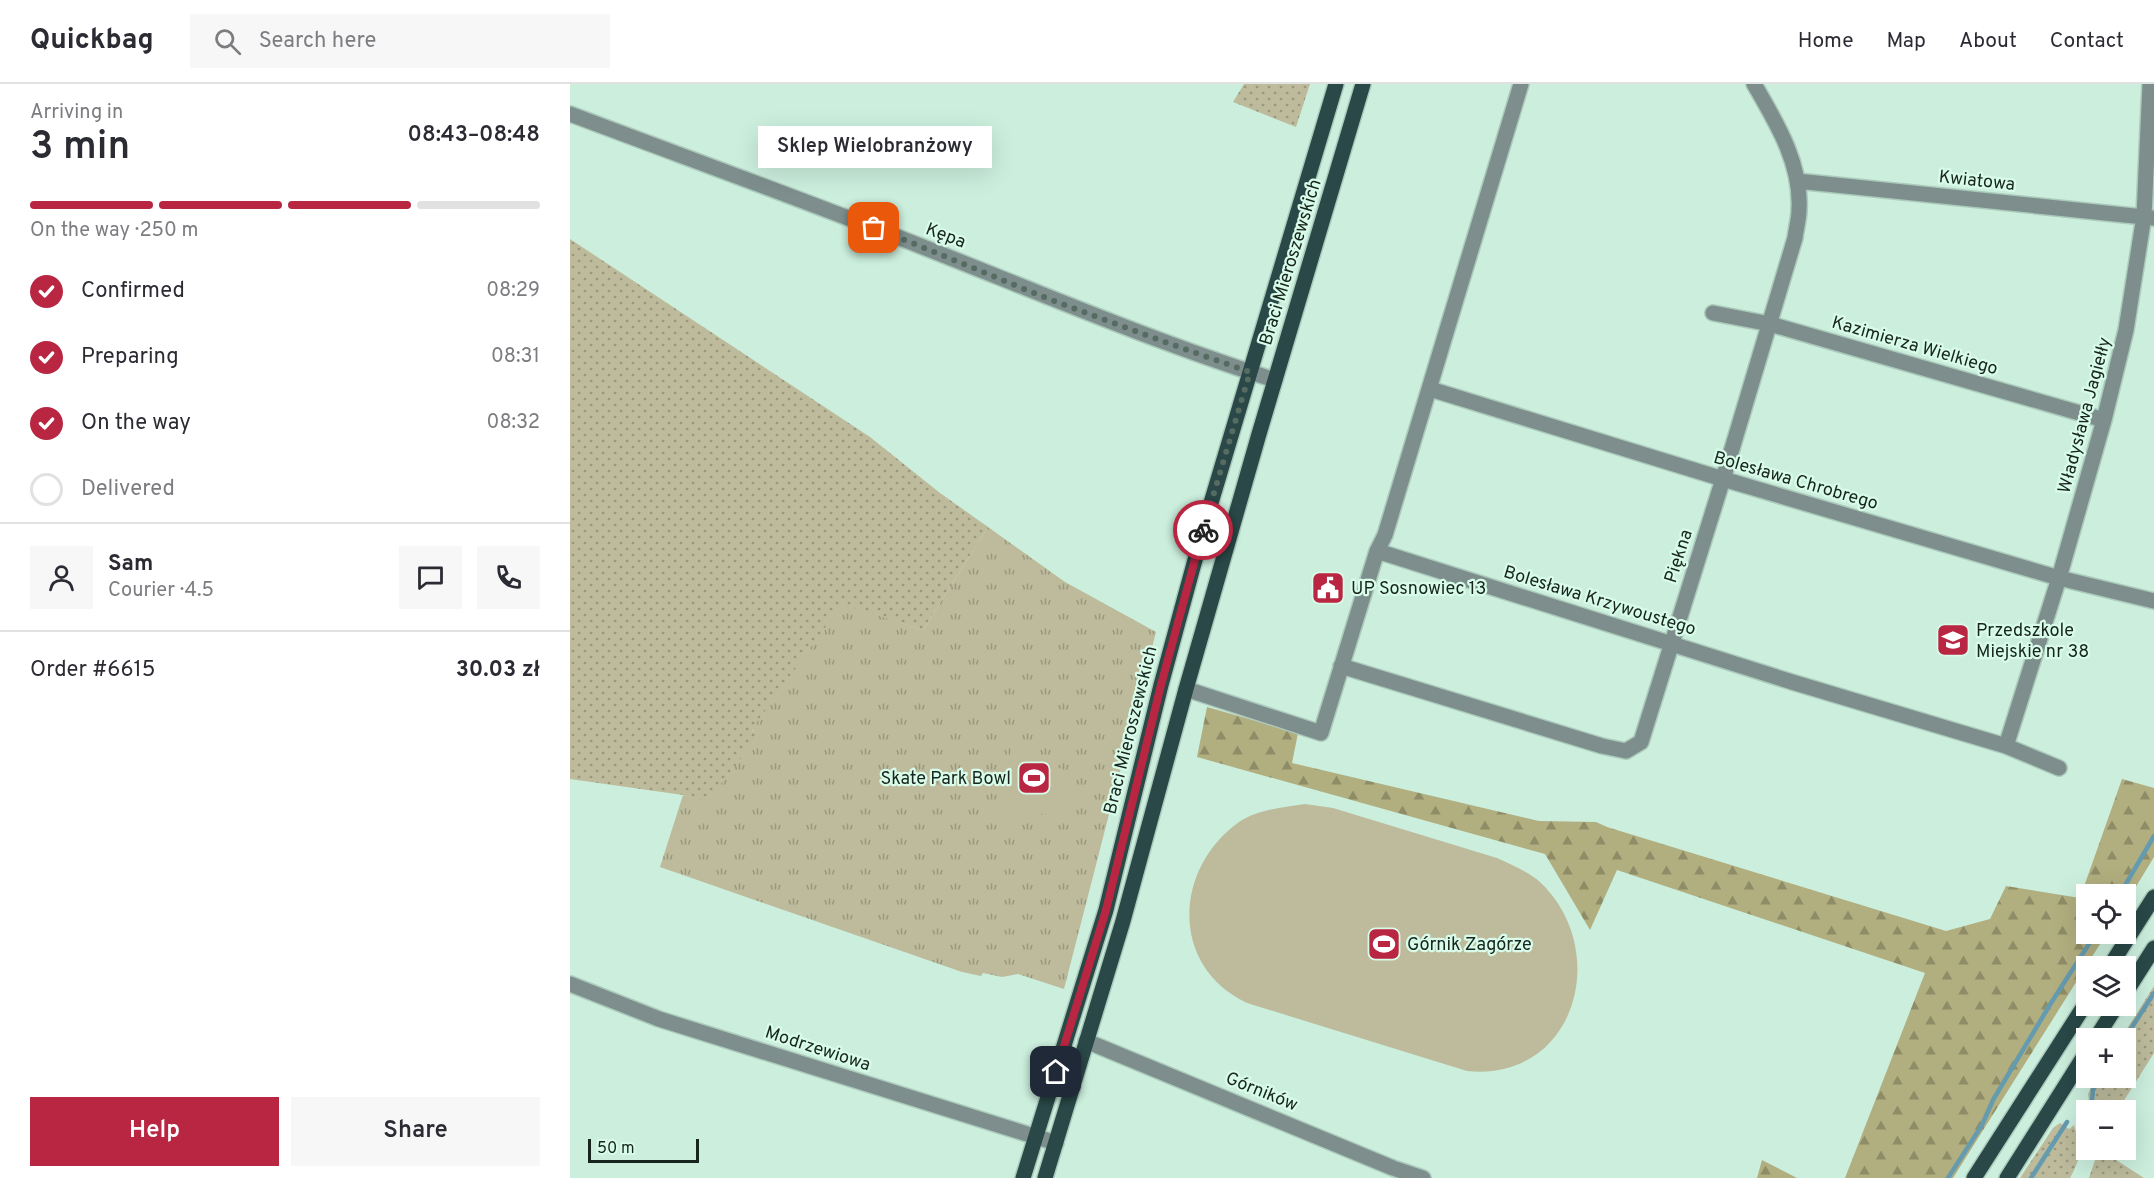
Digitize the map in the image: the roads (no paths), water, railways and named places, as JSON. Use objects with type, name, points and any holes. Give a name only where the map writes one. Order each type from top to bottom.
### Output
[{"type":"main road","name":"Braci Mieroszewskich","points":[[1023,1178],[1106,910],[1161,685],[1205,524],[1336,84]]},
{"type":"main road","name":"Braci Mieroszewskich","points":[[1045,1178],[1123,921],[1186,689],[1363,84]]},
{"type":"main road","points":[[2116,956],[2154,897]]},
{"type":"main road","points":[[2136,976],[2154,948]]},
{"type":"main road","points":[[1974,1178],[2078,1016]]},
{"type":"main road","points":[[2007,1178],[2076,1069]]},
{"type":"street","points":[[1186,689],[1321,733],[1430,390],[1521,84]]},
{"type":"street","name":"Piękna","points":[[1341,666],[1602,746],[1626,751],[1641,742],[1795,238],[1799,209],[1797,181],[1790,153],[1754,84]]},
{"type":"street","name":"Władysława Jagiełły","points":[[2006,746],[2059,578],[2104,420],[2126,330],[2149,217],[2150,84]]},
{"type":"street","name":"Kępa","points":[[570,114],[918,245],[1043,296],[1197,354],[1275,380]]},
{"type":"street","name":"Kwiatowa","points":[[1797,181],[2149,217]]},
{"type":"street","name":"Kazimierza Wielkiego","points":[[1713,313],[1770,324],[2104,420]]},
{"type":"street","name":"Bolesława Chrobrego","points":[[1430,390],[2059,578],[2154,601]]},
{"type":"street","name":"Bolesława Krzywoustego","points":[[1377,551],[1792,682],[2006,746],[2059,768]]},
{"type":"street","name":"Modrzewiowa","points":[[570,984],[667,1022],[1056,1143]]},
{"type":"street","name":"Górników","points":[[1086,1041],[1422,1178]]},
{"type":"waterway","points":[[2126,884],[2154,836]]},
{"type":"waterway","points":[[1948,1178],[1982,1125],[1993,1100],[2051,1003],[2089,944]]},
{"type":"waterway","points":[[2131,1028],[2154,993]]},
{"type":"waterway","points":[[2092,1100],[2094,1088]]},
{"type":"waterway","points":[[2031,1178],[2067,1122]]},
{"type":"place","name":"Sklep Wielobranżowy","points":[[874,228]]},
{"type":"place","name":"UP Sosnowiec 13","points":[[1328,588]]},
{"type":"place","name":"Przedszkole Miejskie nr 38","points":[[1953,640]]},
{"type":"place","name":"Skate Park Bowl","points":[[1034,778]]},
{"type":"place","name":"Górnik Zagórze","points":[[1384,944]]}]
